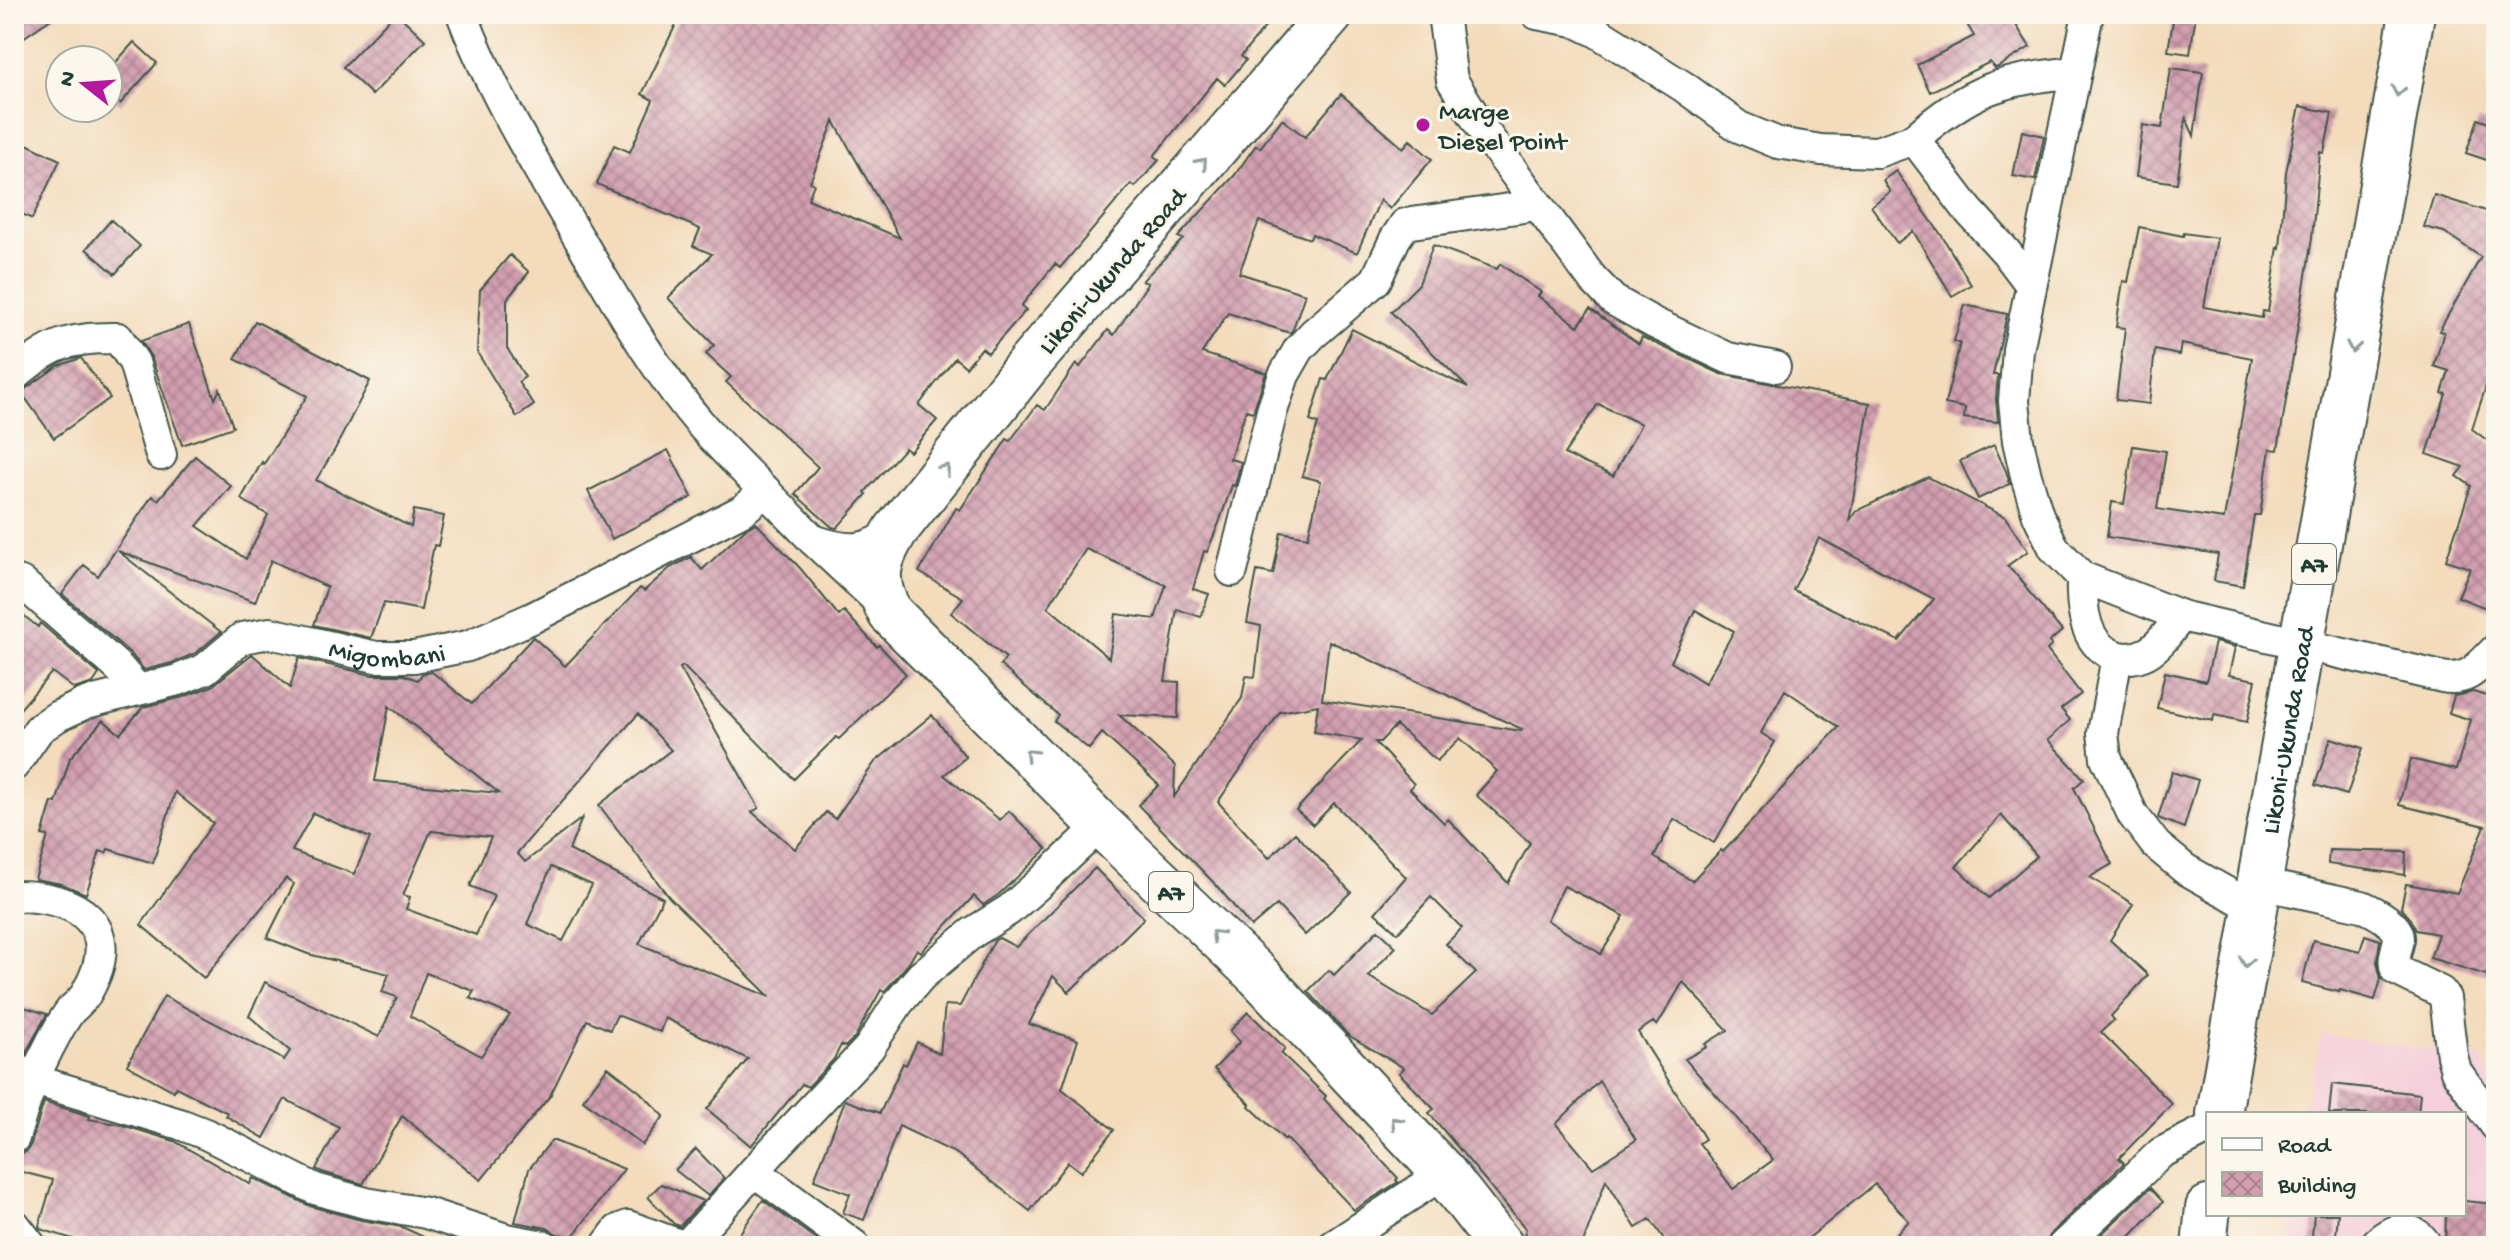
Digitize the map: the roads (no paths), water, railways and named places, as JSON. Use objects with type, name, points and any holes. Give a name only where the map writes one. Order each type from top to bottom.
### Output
[{"type":"highway","name":"Likoni-Ukunda Road","points":[[896,530],[1028,365],[1331,14]]},
{"type":"highway","name":"Likoni-Ukunda Road","points":[[2219,1112],[2412,14]]},
{"type":"highway","name":"A7","points":[[896,530],[880,561],[878,579],[890,613],[1101,825],[1259,976],[1444,1173],[1501,1246]]},
{"type":"highway","points":[[2204,1246],[2207,1216]]},
{"type":"street","points":[[462,14],[476,49],[537,166],[635,334],[668,381],[704,427],[813,540],[890,613]]},
{"type":"street","points":[[1443,14],[1452,80],[1485,133],[1591,277],[1613,300],[1654,323],[1728,358],[1775,367]]},
{"type":"street","points":[[1537,14],[1574,21],[1597,32],[1684,87],[1739,127],[1778,143],[1821,150],[1877,152],[1914,139],[1937,119],[1995,85],[2076,72]]},
{"type":"street","points":[[2088,14],[2018,350],[2014,401],[2018,441],[2038,515],[2048,537],[2065,561],[2082,577],[2181,616],[2451,679],[2471,673],[2496,649]]},
{"type":"street","points":[[1914,139],[2031,285]]},
{"type":"street","points":[[1232,571],[1272,411],[1284,375],[1299,349],[1376,280],[1405,224],[1537,205]]},
{"type":"street","points":[[14,376],[30,362],[64,342],[86,337],[118,338],[134,362],[161,455]]},
{"type":"street","name":"Migombani","points":[[14,765],[39,729],[58,716],[86,703],[178,680],[205,669],[242,638],[270,633],[376,657],[414,657],[468,646],[532,618],[743,510],[766,491]]},
{"type":"street","points":[[813,540],[859,549],[872,546],[896,530]]},
{"type":"street","points":[[2082,577],[2081,595],[2086,625],[2094,641],[2105,652],[2117,657],[2127,659],[2147,652],[2158,644],[2181,616]]},
{"type":"street","points":[[14,580],[21,582],[119,668],[137,689]]},
{"type":"street","points":[[2117,657],[2103,733],[2106,758],[2133,815],[2156,845],[2185,869],[2258,896],[2362,906],[2397,930],[2396,970],[2441,992],[2445,998],[2456,1071],[2496,1126]]},
{"type":"street","points":[[606,1246],[618,1230],[628,1226],[677,1244],[690,1242],[869,1048],[898,1003],[921,976],[972,933],[1009,910],[1101,825]]},
{"type":"street","points":[[14,896],[45,898],[73,909],[95,925],[102,941],[102,955],[89,989],[23,1077],[14,1138]]},
{"type":"street","points":[[23,1077],[180,1124],[315,1189],[366,1203],[426,1213],[505,1242],[544,1246]]},
{"type":"street","points":[[2063,1246],[2161,1153],[2206,1130]]},
{"type":"street","points":[[754,1171],[855,1246]]},
{"type":"street","points":[[1333,1246],[1444,1173]]},
{"type":"street","points":[[14,1224],[31,1246]]},
{"type":"street","points":[[2374,1246],[2384,1234],[2407,1230],[2421,1236],[2427,1246]]},
{"type":"place","name":"Marge Diesel Point","points":[[1423,125]]}]
